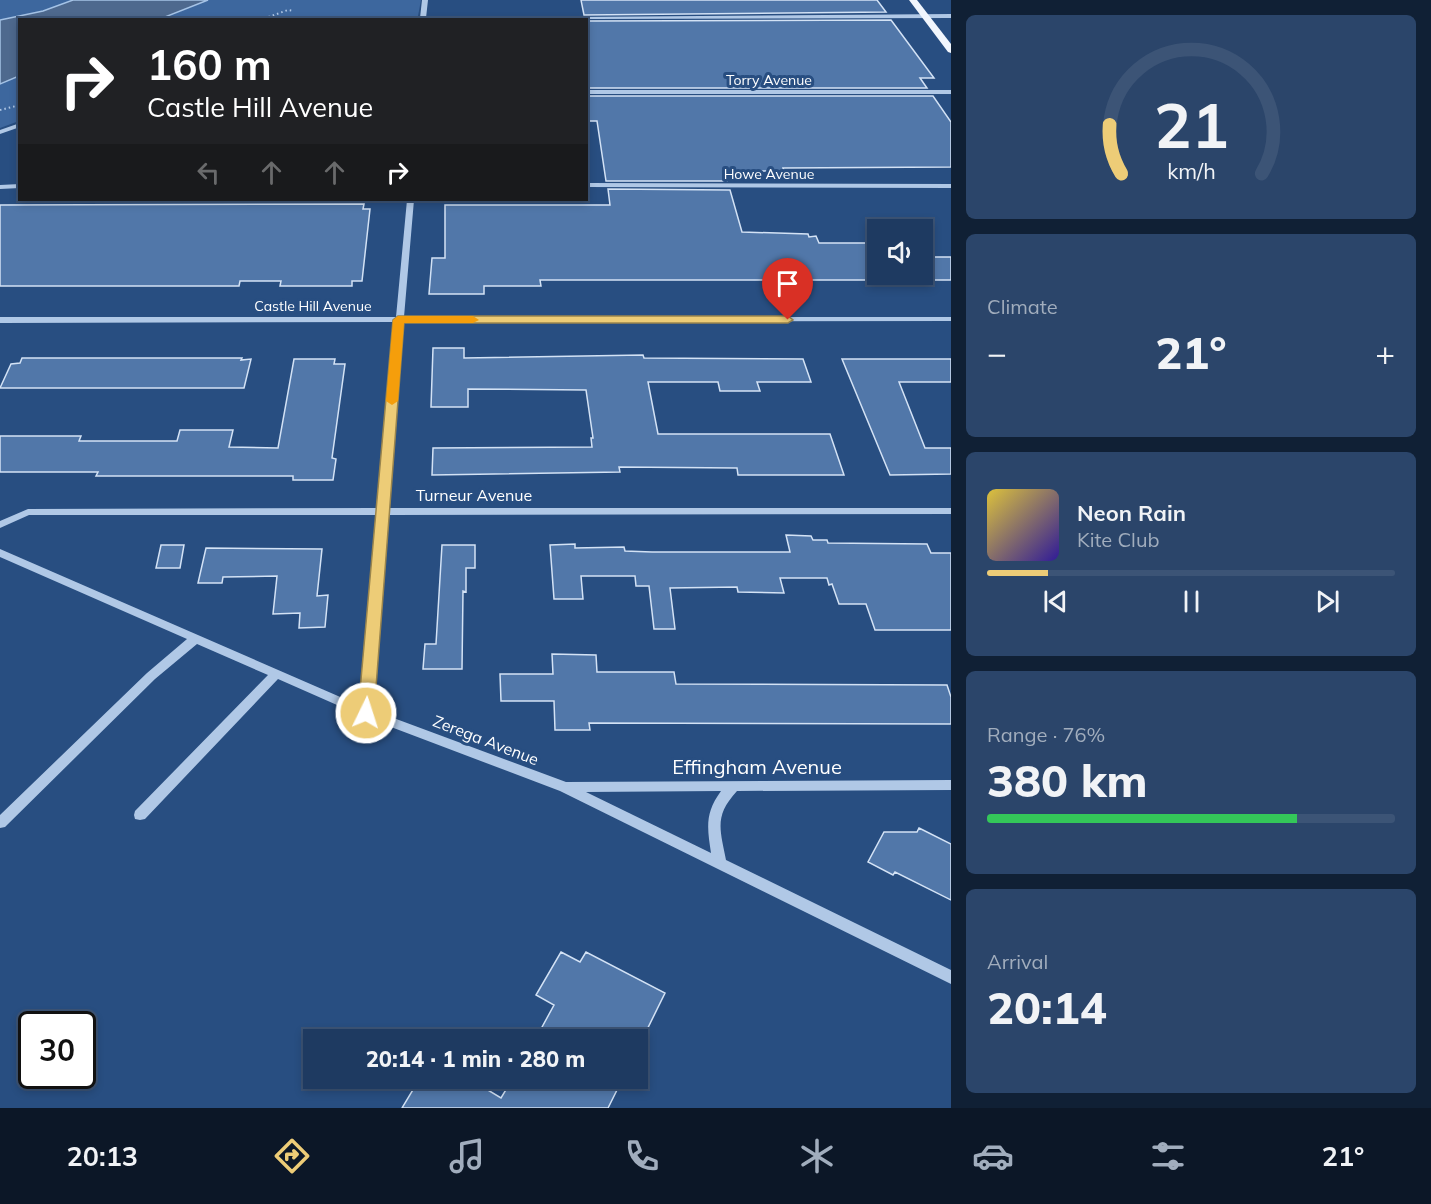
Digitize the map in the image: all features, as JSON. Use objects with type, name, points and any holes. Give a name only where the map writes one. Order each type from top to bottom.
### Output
[{"type":"main road","points":[[913,0],[951,50]]},
{"type":"street","points":[[423,18],[425,0]]},
{"type":"street","points":[[588,18],[951,16]]},
{"type":"street","name":"Torry Avenue","points":[[588,92],[951,92]]},
{"type":"street","points":[[0,132],[18,126]]},
{"type":"street","name":"Howe Avenue","points":[[588,185],[951,186]]},
{"type":"street","points":[[0,187],[18,186]]},
{"type":"street","points":[[366,713],[410,201]]},
{"type":"street","name":"Castle Hill Avenue","points":[[0,321],[951,319]]},
{"type":"street","name":"Turneur Avenue","points":[[0,525],[28,512],[951,511]]},
{"type":"street","name":"Zerega Avenue","points":[[0,553],[366,713],[564,788],[951,977]]},
{"type":"street","points":[[0,823],[151,676],[196,638]]},
{"type":"street","points":[[140,815],[277,674]]},
{"type":"street","name":"Effingham Avenue","points":[[564,788],[951,785]]},
{"type":"street","points":[[720,864],[713,813],[720,800],[734,786]]},
{"type":"path","points":[[266,18],[288,10],[296,11]]},
{"type":"path","points":[[0,110],[18,106]]},
{"type":"shaded area","points":[[0,0],[73,0],[43,11],[0,20]]},
{"type":"shaded area","points":[[73,0],[208,0],[163,18],[18,18],[18,76],[0,84],[0,20],[43,11]]},
{"type":"shaded area","points":[[208,0],[421,0],[418,16],[165,18]]},
{"type":"shaded area","points":[[18,76],[18,121],[0,128],[0,84]]},
{"type":"building","points":[[581,0],[877,0],[886,12],[584,15]]},
{"type":"building","points":[[891,20],[934,78],[920,78],[927,88],[588,88],[588,21]]},
{"type":"building","points":[[588,96],[933,96],[951,122],[951,167],[783,168],[784,171],[724,171],[727,181],[606,181],[597,121],[588,121]]},
{"type":"building","points":[[608,189],[730,190],[742,232],[808,234],[809,237],[816,236],[819,243],[867,243],[867,280],[540,280],[541,286],[484,286],[484,294],[429,294],[432,258],[445,258],[445,205],[610,205]]},
{"type":"building","points":[[364,204],[363,209],[370,209],[362,281],[352,281],[352,286],[280,286],[281,281],[240,281],[239,286],[0,286],[0,205]]},
{"type":"building","points":[[933,257],[951,257],[951,280],[933,280]]},
{"type":"building","points":[[433,348],[464,348],[464,358],[643,355],[644,358],[803,359],[811,382],[757,382],[760,391],[720,391],[718,382],[648,382],[658,434],[830,434],[844,475],[738,475],[737,468],[619,467],[620,472],[432,475],[433,448],[592,447],[591,438],[593,438],[586,390],[468,389],[468,407],[431,407]]},
{"type":"building","points":[[22,358],[251,359],[244,388],[0,388],[11,364],[20,363]]},
{"type":"building","points":[[294,359],[335,359],[334,364],[345,364],[332,458],[336,459],[333,480],[293,480],[293,476],[96,476],[98,472],[0,472],[0,436],[81,436],[79,441],[177,441],[180,430],[233,430],[229,447],[278,448]]},
{"type":"building","points":[[842,359],[951,359],[951,382],[899,382],[925,448],[951,448],[951,474],[890,475]]},
{"type":"building","points":[[786,535],[811,536],[813,540],[827,540],[828,543],[927,544],[931,553],[951,553],[951,630],[875,630],[866,604],[839,604],[832,584],[829,585],[827,578],[780,578],[784,593],[738,592],[737,587],[670,588],[675,629],[654,629],[649,586],[636,586],[635,576],[581,576],[583,599],[554,599],[550,545],[575,544],[575,548],[624,547],[625,551],[652,552],[790,552]]},
{"type":"building","points":[[161,545],[184,545],[180,568],[156,568]]},
{"type":"building","points":[[442,545],[475,545],[475,568],[466,568],[466,592],[463,591],[462,669],[423,669],[425,644],[436,644]]},
{"type":"building","points":[[206,548],[322,549],[317,596],[328,595],[325,627],[299,628],[300,613],[273,614],[277,576],[223,577],[222,583],[198,583]]},
{"type":"building","points":[[552,654],[596,655],[597,672],[674,672],[676,684],[947,685],[951,697],[951,724],[589,723],[590,730],[555,730],[554,701],[501,701],[500,674],[553,674]]},
{"type":"building","points":[[919,828],[951,844],[951,900],[895,872],[893,875],[868,862],[884,832],[917,832]]},
{"type":"building","points":[[561,952],[580,962],[586,952],[665,993],[647,1029],[541,1029],[554,1005],[536,995]]},
{"type":"building","points":[[413,1089],[486,1089],[501,1098],[506,1089],[618,1089],[608,1108],[402,1108]]},
{"type":"slow traffic","points":[[392,401],[398,320],[473,320]]},
{"type":"route","points":[[366,713],[398,320],[788,320]]}]
